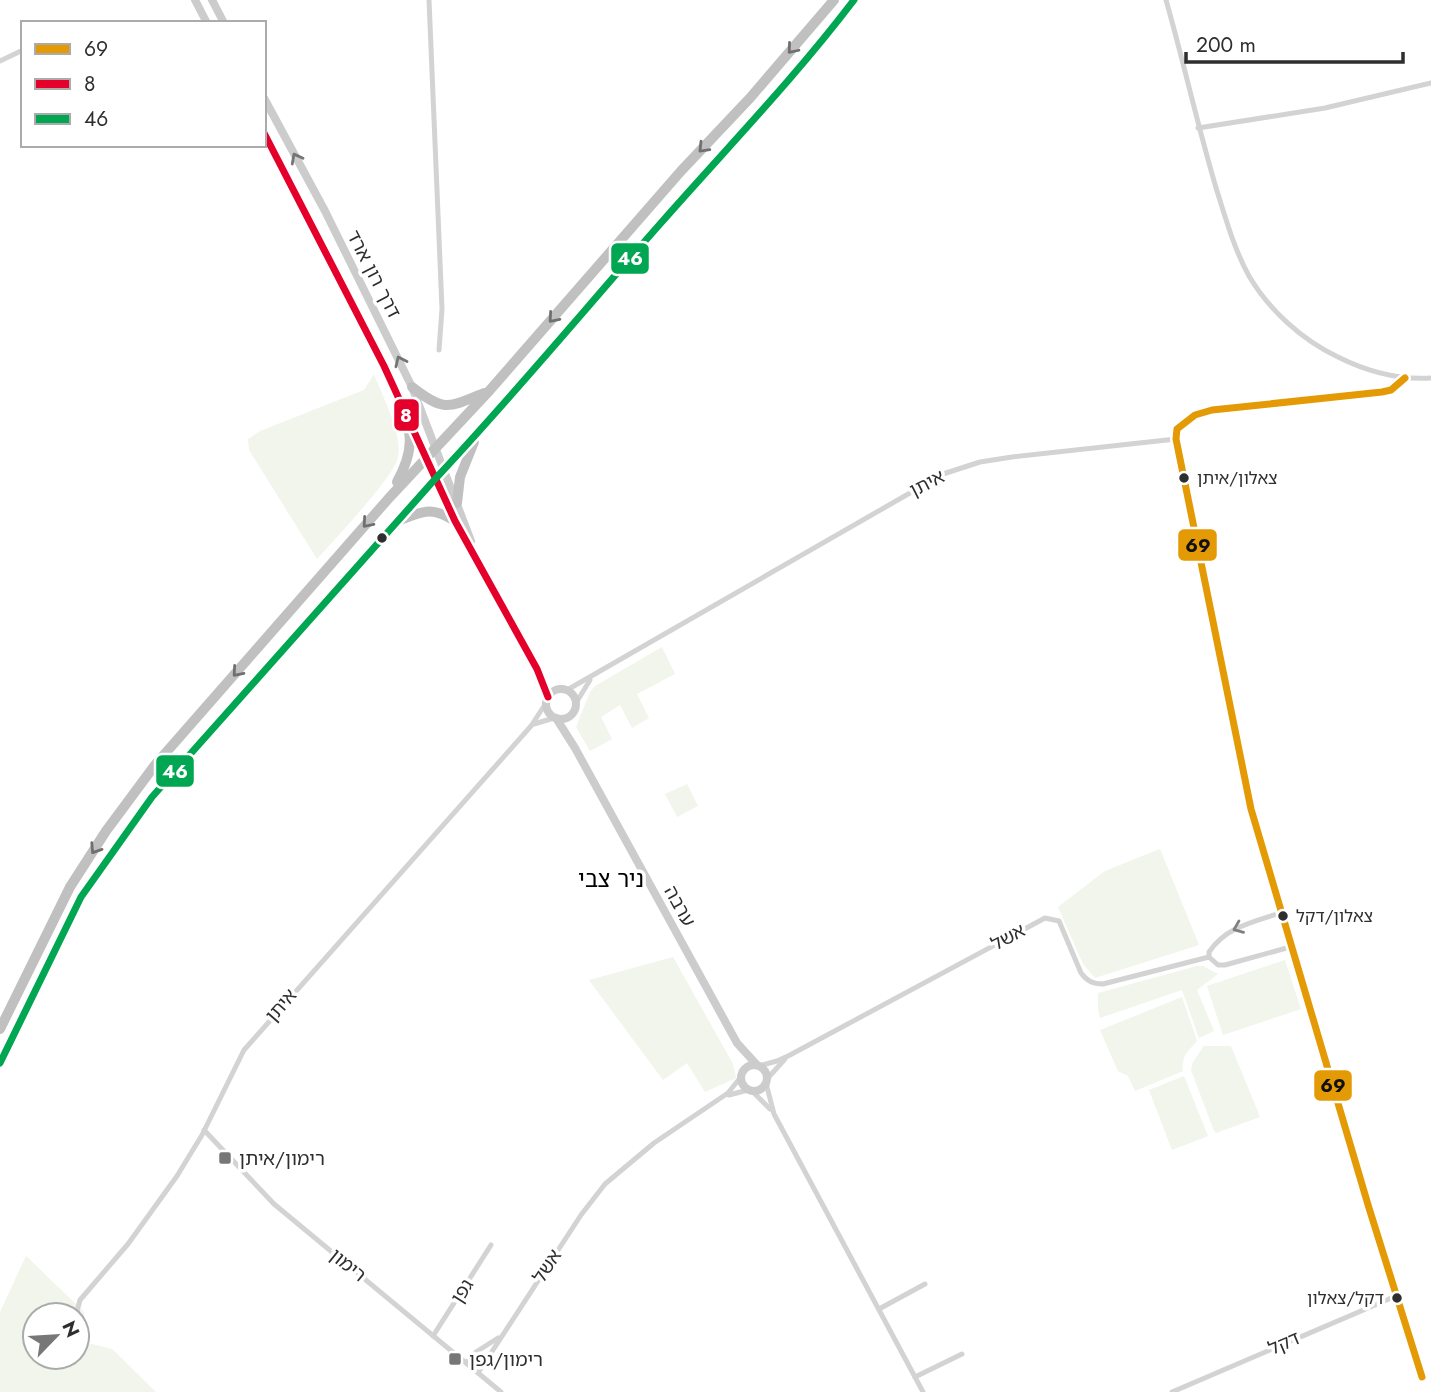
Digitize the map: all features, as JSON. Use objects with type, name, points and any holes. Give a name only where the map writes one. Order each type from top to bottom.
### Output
[{"type":"highway","points":[[0,1029],[70,887],[155,765],[389,498],[490,390],[834,0]]},
{"type":"highway","points":[[0,1063],[82,897],[152,797],[397,521],[475,438],[660,223],[762,111],[854,0]]},
{"type":"highway","points":[[412,387],[436,404],[446,406],[457,405],[490,390]]},
{"type":"highway","points":[[389,498],[408,462],[411,440],[410,427],[400,399]]},
{"type":"highway","points":[[457,503],[460,477],[475,438]]},
{"type":"highway","points":[[397,521],[429,510],[438,511],[454,521]]},
{"type":"street","points":[[195,0],[206,21]]},
{"type":"street","points":[[212,0],[223,21]]},
{"type":"street","points":[[429,0],[442,309],[439,350]]},
{"type":"street","points":[[1166,0],[1198,128],[1234,244],[1249,276],[1268,302],[1294,328],[1326,351],[1366,369],[1405,378],[1431,378]]},
{"type":"street","points":[[0,61],[21,51]]},
{"type":"street","points":[[1198,128],[1325,108],[1431,83]]},
{"type":"street","name":"דרך רון ארד","points":[[266,102],[325,211],[412,387],[481,566]]},
{"type":"street","name":"דרך רון ארד","points":[[266,137],[400,399],[454,521],[481,566]]},
{"type":"street","points":[[1405,378],[1391,390],[1381,392],[1201,412],[1177,429],[1175,439],[1247,788],[1290,947],[1422,1377]]},
{"type":"street","name":"איתן","points":[[565,689],[594,676],[943,474],[973,464],[1012,457],[1175,439]]},
{"type":"street","points":[[481,566],[537,669],[548,711],[555,718],[566,719],[573,713],[575,697],[551,683],[537,669]]},
{"type":"street","name":"איתן","points":[[576,704],[583,688],[594,676]]},
{"type":"street","points":[[547,700],[556,689],[565,689]]},
{"type":"street","name":"איתן","points":[[80,1301],[148,1219],[177,1176],[204,1130],[244,1049],[531,726],[547,700]]},
{"type":"street","name":"ערבה","points":[[573,713],[571,733],[575,748]]},
{"type":"street","name":"איתן","points":[[531,726],[547,718],[555,718]]},
{"type":"street","name":"ערבה","points":[[555,718],[575,748],[737,1042],[758,1065]]},
{"type":"street","points":[[1209,957],[1212,947],[1228,931],[1280,913]]},
{"type":"street","name":"אשל","points":[[758,1065],[790,1055],[1045,918],[1059,921],[1081,973],[1096,984],[1209,957],[1218,965],[1224,965],[1290,947]]},
{"type":"street","name":"ערבה","points":[[737,1042],[743,1064],[741,1075]]},
{"type":"street","name":"אשל","points":[[766,1081],[790,1055]]},
{"type":"street","points":[[774,1115],[765,1071],[758,1065],[747,1066],[741,1075],[743,1085],[761,1098],[774,1115],[923,1392]]},
{"type":"street","name":"אשל","points":[[466,1363],[476,1352],[497,1340],[586,1207],[605,1184],[654,1143],[723,1097],[741,1075]]},
{"type":"street","points":[[750,1090],[760,1090],[766,1081]]},
{"type":"street","name":"אשל","points":[[723,1097],[750,1090]]},
{"type":"street","name":"רימון","points":[[204,1130],[274,1203],[501,1392]]},
{"type":"street","name":"גפן","points":[[433,1336],[491,1245]]},
{"type":"street","points":[[879,1309],[925,1284]]},
{"type":"street","name":"דקל","points":[[1172,1392],[1396,1296]]},
{"type":"street","name":"אשל","points":[[478,1373],[502,1333]]},
{"type":"street","points":[[915,1377],[962,1354]]},
{"type":"shaded area","points":[[374,374],[395,426],[398,457],[375,493],[317,559],[249,450],[248,439],[260,431],[364,390]]},
{"type":"shaded area","points":[[662,647],[675,674],[637,694],[649,718],[632,728],[620,705],[601,717],[612,739],[590,751],[576,727],[590,692],[595,686]]},
{"type":"shaded area","points":[[687,784],[698,806],[677,817],[665,794]]},
{"type":"shaded area","points":[[1160,849],[1199,945],[1095,978],[1083,964],[1058,907],[1105,871]]},
{"type":"shaded area","points":[[673,957],[733,1064],[736,1078],[705,1092],[687,1063],[663,1080],[589,980]]},
{"type":"shaded area","points":[[1285,960],[1301,1009],[1223,1035],[1207,986]]},
{"type":"shaded area","points":[[1203,966],[1218,974],[1197,990],[1214,1031],[1199,1038],[1182,990],[1100,1018],[1098,993]]},
{"type":"shaded area","points":[[1182,997],[1197,1041],[1184,1058],[1183,1071],[1135,1091],[1128,1076],[1118,1071],[1100,1030]]},
{"type":"shaded area","points":[[1204,1046],[1231,1046],[1260,1117],[1216,1133],[1214,1131],[1191,1070]]},
{"type":"shaded area","points":[[1184,1076],[1208,1136],[1172,1150],[1149,1090]]},
{"type":"shaded area","points":[[26,1256],[73,1301],[21,1301],[21,1371],[91,1371],[91,1344],[112,1349],[156,1392],[0,1392],[0,1312]]},
{"type":"transit line","name":"46","points":[[0,1063],[81,897],[152,797],[493,416],[783,86],[854,0]]},
{"type":"transit line","name":"8","points":[[266,137],[384,366],[455,521],[537,669],[548,697]]},
{"type":"transit line","name":"69","points":[[1405,378],[1391,390],[1382,392],[1212,410],[1195,415],[1177,429],[1176,439],[1251,809],[1422,1377]]},
{"type":"place","name":"צאלון/איתן","points":[[1184,478]]},
{"type":"place","name":"צאלון/דקל","points":[[1283,916]]},
{"type":"place","name":"רימון/איתן","points":[[225,1158]]},
{"type":"place","name":"דקל/צאלון","points":[[1397,1298]]},
{"type":"place","name":"רימון/גפן","points":[[455,1359]]},
{"type":"district","name":"ניר צבי","points":[[611,879]]}]
